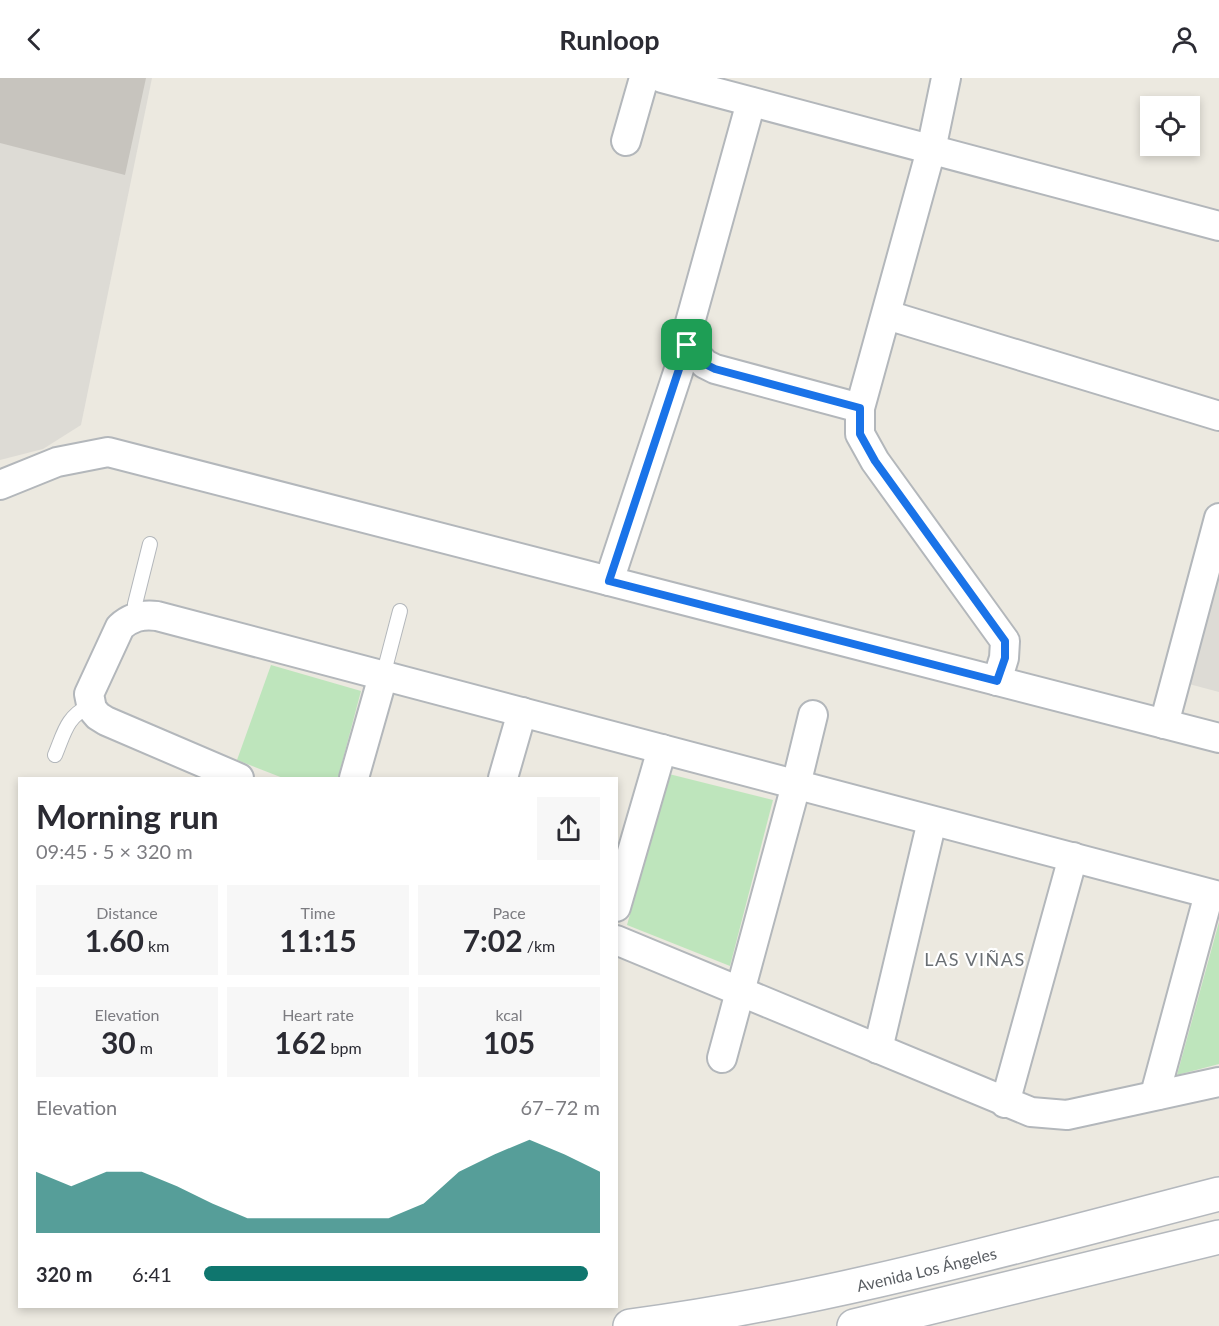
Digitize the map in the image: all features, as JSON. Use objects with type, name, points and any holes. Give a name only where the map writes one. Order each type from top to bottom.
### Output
[{"type":"main road","name":"Avenida Los Ángeles","points":[[630,1326],[769,1304],[865,1284],[1219,1194]]},
{"type":"main road","points":[[854,1326],[1219,1237]]},
{"type":"street","points":[[626,141],[644,78]]},
{"type":"street","points":[[662,78],[1219,226]]},
{"type":"street","points":[[946,78],[931,150],[860,408],[860,434],[875,461],[1005,641],[1005,658],[997,681]]},
{"type":"street","points":[[609,581],[687,345],[686,337],[751,102]]},
{"type":"street","points":[[887,315],[1219,416]]},
{"type":"street","points":[[687,345],[705,364],[715,369],[860,408]]},
{"type":"street","points":[[0,484],[57,462],[108,452],[1219,738]]},
{"type":"street","points":[[1164,724],[1219,518]]},
{"type":"street","points":[[237,777],[98,716],[90,705],[89,694],[120,627],[135,617],[157,616],[1214,895],[1157,1087],[1158,1095]]},
{"type":"street","points":[[354,777],[383,676]]},
{"type":"street","points":[[503,777],[522,712]]},
{"type":"street","points":[[723,1058],[813,715]]},
{"type":"street","points":[[618,900],[662,749]]},
{"type":"street","points":[[878,1049],[932,820]]},
{"type":"street","points":[[1005,1103],[1073,858]]},
{"type":"street","points":[[618,941],[1031,1112],[1067,1115],[1219,1082]]},
{"type":"lane","points":[[135,617],[135,604],[150,544]]},
{"type":"lane","points":[[383,676],[400,611]]},
{"type":"lane","points":[[55,755],[70,720],[76,713],[90,705]]},
{"type":"shaded area","points":[[0,78],[152,78],[81,425],[43,449],[0,460]]},
{"type":"shaded area","points":[[1219,571],[1219,692],[1189,684]]},
{"type":"green space","points":[[271,665],[361,691],[338,777],[280,777],[237,760]]},
{"type":"green space","points":[[669,774],[773,800],[730,966],[627,925]]},
{"type":"green space","points":[[1219,922],[1219,1064],[1177,1075]]},
{"type":"building","points":[[0,78],[146,78],[125,175],[0,143]]},
{"type":"district","name":"LAS VIÑAS","points":[[975,959]]},
{"type":"route","points":[[687,345],[705,364],[715,369],[860,408],[860,434],[875,461],[1005,641],[1005,658],[997,681],[609,581],[687,345]]}]
